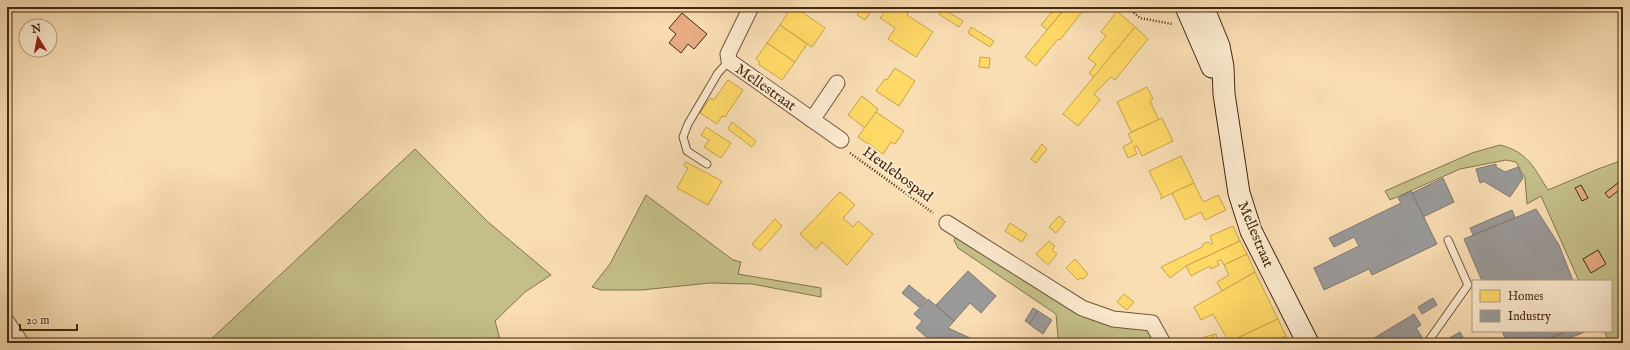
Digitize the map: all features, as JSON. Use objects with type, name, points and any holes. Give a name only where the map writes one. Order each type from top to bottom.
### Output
[{"type":"street","name":"Mellestraat","points":[[751,7],[728,54],[729,61],[841,140]]},
{"type":"street","name":"Mellestraat","points":[[1186,7],[1224,94]]},
{"type":"street","name":"Mellestraat","points":[[1203,7],[1219,46],[1223,67],[1224,94],[1239,193],[1251,231],[1308,343]]},
{"type":"street","name":"Mellestraat","points":[[812,120],[838,83]]},
{"type":"street","points":[[947,223],[1082,308],[1113,319],[1152,323],[1162,343]]},
{"type":"street","points":[[7,322],[21,343]]},
{"type":"lane","points":[[707,164],[688,151],[683,137],[688,124],[718,73],[729,61]]},
{"type":"lane","points":[[1427,343],[1468,285],[1448,240]]},
{"type":"path","name":"Heulebospad","points":[[841,140],[842,147],[947,223]]},
{"type":"shaded area","points":[[1500,145],[1510,148],[1529,162],[1548,190],[1623,160],[1623,252],[1620,270],[1623,271],[1623,343],[1610,343],[1604,332],[1612,332],[1612,280],[1579,280],[1541,196],[1527,204],[1525,178],[1516,162],[1506,160],[1460,169],[1390,200],[1385,191],[1472,153]]},
{"type":"shaded area","points":[[415,149],[488,222],[551,275],[525,292],[495,321],[501,343],[207,343]]},
{"type":"shaded area","points":[[646,195],[733,260],[741,262],[738,274],[821,288],[821,297],[752,284],[710,283],[642,290],[601,290],[592,287],[610,264]]},
{"type":"shaded area","points":[[959,233],[1068,308],[1101,323],[1151,331],[1154,343],[1090,343],[1058,338],[1056,314],[958,248],[954,240]]},
{"type":"building: Homes","points":[[791,7],[795,7],[825,28],[812,47],[780,25]]},
{"type":"building: Homes","points":[[863,7],[874,7],[865,20],[857,15]]},
{"type":"building: Homes","points":[[888,7],[899,7],[908,13],[907,15],[933,32],[916,57],[888,39],[895,28],[880,18]]},
{"type":"building: Homes","points":[[1047,7],[1066,7],[1047,30],[1041,25],[1052,12]]},
{"type":"building: Homes","points":[[1066,7],[1086,7],[1060,40],[1058,39],[1036,66],[1025,57]]},
{"type":"building: Homes","points":[[943,9],[963,21],[959,27],[939,14]]},
{"type":"building: Homes","points":[[1117,11],[1135,27],[1094,77],[1089,73],[1096,64],[1088,58],[1106,36],[1101,32]]},
{"type":"building: Homes","points":[[780,25],[807,44],[795,62],[767,43]]},
{"type":"building: Homes","points":[[971,27],[994,41],[990,47],[968,33]]},
{"type":"building: Homes","points":[[1135,27],[1148,39],[1115,80],[1111,77],[1094,94],[1100,100],[1078,126],[1063,114]]},
{"type":"building: Homes","points":[[767,43],[795,62],[782,80],[758,64],[760,62],[756,59]]},
{"type":"building: Homes","points":[[980,57],[990,58],[989,68],[979,67]]},
{"type":"building: Homes","points":[[895,68],[915,81],[899,106],[876,91],[885,79],[887,80]]},
{"type":"building: Homes","points":[[728,80],[743,90],[725,117],[722,116],[717,124],[700,113],[710,98],[714,100]]},
{"type":"building: Homes","points":[[1147,87],[1153,99],[1150,101],[1159,120],[1131,132],[1117,102]]},
{"type":"building: Homes","points":[[862,96],[878,109],[865,128],[848,115]]},
{"type":"building: Homes","points":[[876,112],[904,131],[895,144],[891,142],[883,154],[858,137]]},
{"type":"building: Homes","points":[[1162,118],[1173,141],[1142,156],[1137,146],[1134,147],[1137,154],[1128,158],[1123,147],[1132,142],[1128,134]]},
{"type":"building: Homes","points":[[732,122],[756,141],[752,147],[728,129]]},
{"type":"building: Homes","points":[[706,127],[731,143],[721,158],[704,147],[709,140],[701,135]]},
{"type":"building: Homes","points":[[1042,144],[1047,149],[1036,163],[1031,159]]},
{"type":"building: Homes","points":[[1181,156],[1194,183],[1160,199],[1162,197],[1149,171]]},
{"type":"building: Homes","points":[[686,162],[722,181],[708,205],[677,188],[688,168],[684,166]]},
{"type":"building: Homes","points":[[1194,183],[1203,202],[1218,195],[1226,210],[1205,220],[1201,212],[1185,220],[1172,193]]},
{"type":"building: Homes","points":[[840,192],[855,205],[843,218],[853,227],[858,221],[873,234],[847,265],[822,242],[816,249],[800,234]]},
{"type":"building: Homes","points":[[1059,216],[1065,222],[1056,233],[1049,227]]},
{"type":"building: Homes","points":[[775,219],[782,226],[760,251],[752,244]]},
{"type":"building: Homes","points":[[1010,223],[1027,234],[1022,242],[1005,231]]},
{"type":"building: Homes","points":[[1233,226],[1240,241],[1186,266],[1170,278],[1161,267],[1202,247],[1203,244],[1208,242],[1213,244],[1210,236]]},
{"type":"building: Homes","points":[[1049,241],[1055,246],[1052,250],[1057,254],[1048,265],[1036,254]]},
{"type":"building: Homes","points":[[1240,241],[1247,254],[1224,265],[1221,260],[1217,261],[1219,265],[1211,269],[1210,266],[1191,276],[1186,266]]},
{"type":"building: Homes","points":[[1247,254],[1255,272],[1222,291],[1217,282],[1229,275],[1224,265]]},
{"type":"building: Homes","points":[[1075,259],[1088,274],[1083,279],[1080,278],[1078,280],[1066,268]]},
{"type":"building: Homes","points":[[1255,272],[1278,319],[1229,342],[1213,314],[1201,320],[1194,307]]},
{"type":"building: Homes","points":[[1124,294],[1134,302],[1127,310],[1117,302]]},
{"type":"building: Homes","points":[[1278,319],[1286,336],[1272,343],[1232,343],[1231,341]]},
{"type":"building: Homes","points":[[1216,334],[1218,343],[1214,343],[1212,335]]},
{"type":"building: Homes","points":[[1212,335],[1214,343],[1205,343],[1204,337]]},
{"type":"building: Homes","points":[[1286,336],[1289,343],[1272,343]]},
{"type":"building: Industry","points":[[1496,164],[1496,167],[1505,172],[1518,167],[1523,178],[1510,197],[1485,181],[1480,183],[1476,169]]},
{"type":"building: Industry","points":[[1443,178],[1454,202],[1423,217],[1412,193]]},
{"type":"building: Industry","points":[[1411,191],[1437,244],[1372,275],[1369,269],[1324,290],[1314,268],[1359,246],[1354,237],[1334,247],[1329,238],[1401,203],[1398,198]]},
{"type":"building: Industry","points":[[1536,209],[1559,245],[1573,280],[1482,280],[1464,239]]},
{"type":"building: Industry","points":[[1512,210],[1515,218],[1473,235],[1470,228]]},
{"type":"building: Industry","points":[[968,271],[996,296],[981,313],[970,303],[954,321],[936,305]]},
{"type":"building: Industry","points":[[909,285],[926,299],[919,307],[902,293]]},
{"type":"building: Industry","points":[[1433,298],[1437,305],[1422,314],[1418,307]]},
{"type":"building: Industry","points":[[928,299],[954,321],[948,328],[981,343],[945,343],[946,342],[940,337],[935,343],[933,343],[916,328],[922,321],[914,314]]},
{"type":"building: Industry","points":[[1033,308],[1038,311],[1030,324],[1025,321]]},
{"type":"building: Industry","points":[[1038,311],[1052,320],[1043,334],[1029,324]]},
{"type":"building: Industry","points":[[1414,314],[1421,325],[1416,328],[1422,337],[1411,343],[1366,343]]},
{"type":"building: Industry","points":[[1460,332],[1466,343],[1441,343]]},
{"type":"building: Industry","points":[[1502,332],[1566,332],[1538,343],[1507,343]]},
{"type":"building: Industry","points":[[1566,332],[1584,332],[1557,343],[1538,343]]},
{"type":"building: Other","points":[[682,13],[707,34],[694,49],[688,44],[681,53],[669,43],[676,34],[669,28]]},
{"type":"building: Other","points":[[1623,179],[1623,187],[1609,198],[1605,193]]},
{"type":"building: Other","points":[[1581,185],[1588,198],[1582,201],[1575,188]]},
{"type":"building: Other","points":[[1598,250],[1606,264],[1591,273],[1583,259]]}]
